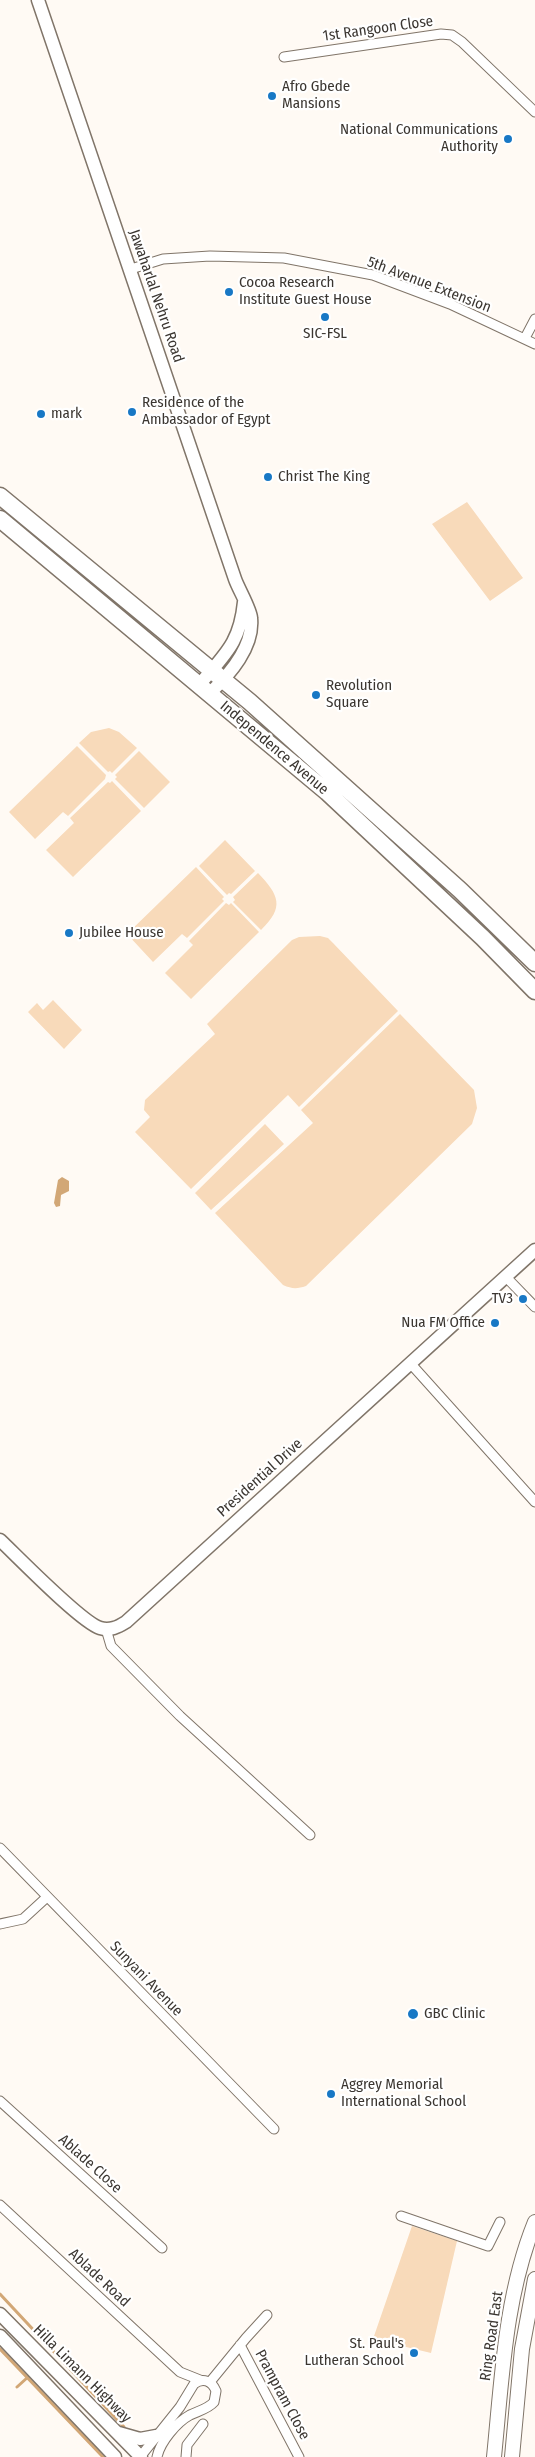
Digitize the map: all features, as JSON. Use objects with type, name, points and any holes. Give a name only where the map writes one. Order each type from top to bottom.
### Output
[{"type":"highway","name":"Independence Avenue","points":[[0,496],[218,675],[460,890],[535,963]]},
{"type":"highway","name":"Independence Avenue","points":[[0,519],[205,688],[327,792],[483,938],[535,991]]},
{"type":"main road","name":"Ring Road East","points":[[494,2457],[506,2335],[516,2283],[535,2222]]},
{"type":"main road","points":[[512,2457],[522,2349],[535,2279]]},
{"type":"street","name":"Jawaharlal Nehru Road","points":[[38,0],[244,602],[238,636],[218,675],[205,688]]},
{"type":"street","name":"1st Rangoon Close","points":[[284,57],[441,34],[452,35],[462,42],[535,112]]},
{"type":"street","name":"5th Avenue Extension","points":[[131,269],[163,259],[201,256],[284,258],[373,275],[450,304],[535,344]]},
{"type":"street","points":[[525,338],[535,319]]},
{"type":"street","name":"Presidential Drive","points":[[106,1629],[126,1622],[535,1250]]},
{"type":"street","points":[[505,1276],[535,1307]]},
{"type":"street","points":[[411,1364],[535,1502]]},
{"type":"street","points":[[0,1540],[87,1620],[106,1629],[111,1646],[180,1716],[310,1835]]},
{"type":"street","name":"Sunyani Avenue","points":[[0,1848],[274,2129]]},
{"type":"street","points":[[0,1924],[23,1919],[46,1897]]},
{"type":"street","name":"Ablade Close","points":[[0,2101],[162,2248]]},
{"type":"street","name":"Ablade Road","points":[[0,2205],[180,2372],[210,2382]]},
{"type":"street","points":[[401,2216],[488,2246],[500,2222]]},
{"type":"street","name":"Hilla Limann Highway","points":[[0,2314],[140,2457]]},
{"type":"street","points":[[157,2457],[158,2449],[165,2439],[188,2416],[214,2402],[216,2391],[210,2382],[267,2315]]},
{"type":"street","name":"Hilla Limann Highway","points":[[0,2336],[115,2457]]},
{"type":"street","name":"Prampram Close","points":[[240,2345],[299,2457]]},
{"type":"street","name":"Ablade Road","points":[[180,2372],[187,2394]]},
{"type":"street","points":[[140,2457],[180,2408],[194,2384],[200,2380]]},
{"type":"street","points":[[186,2457],[187,2444],[204,2424]]},
{"type":"street","points":[[117,2432],[140,2439],[156,2436]]},
{"type":"shaded area","points":[[467,502],[523,578],[490,601],[432,524]]},
{"type":"shaded area","points":[[109,728],[119,732],[137,748],[112,773],[108,772],[79,743],[91,732]]},
{"type":"shaded area","points":[[77,746],[106,775],[105,779],[68,816],[63,812],[35,839],[9,812]]},
{"type":"shaded area","points":[[139,751],[170,782],[144,808],[115,779],[117,777],[115,775]]},
{"type":"shaded area","points":[[112,781],[141,811],[73,877],[46,850],[74,823],[70,818],[108,782]]},
{"type":"shaded area","points":[[225,840],[255,871],[231,894],[227,895],[199,866]]},
{"type":"shaded area","points":[[196,867],[224,897],[222,899],[224,901],[187,938],[182,934],[153,962],[127,934]]},
{"type":"shaded area","points":[[258,873],[271,888],[276,901],[274,914],[261,930],[233,902],[235,900],[233,897]]},
{"type":"shaded area","points":[[226,903],[229,905],[231,903],[259,932],[191,999],[165,973],[193,945],[189,941]]},
{"type":"shaded area","points":[[320,936],[328,938],[398,1011],[299,1107],[288,1095],[191,1189],[135,1132],[150,1117],[144,1110],[145,1100],[215,1034],[207,1024],[292,940],[299,937]]},
{"type":"shaded area","points":[[53,1000],[82,1030],[64,1049],[28,1012],[37,1003],[43,1010]]},
{"type":"shaded area","points":[[400,1014],[474,1090],[477,1108],[472,1124],[306,1286],[294,1288],[283,1285],[215,1213],[313,1123],[301,1110]]},
{"type":"shaded area","points":[[265,1124],[284,1144],[211,1210],[195,1193]]},
{"type":"shaded area","points":[[62,1177],[69,1181],[69,1191],[61,1195],[60,1206],[56,1207],[54,1203],[58,1180]]},
{"type":"shaded area","points":[[412,2226],[457,2241],[431,2353],[373,2339]]},
{"type":"waterway","points":[[0,2294],[124,2427]]},
{"type":"waterway","points":[[0,2349],[103,2457]]},
{"type":"waterway","points":[[17,2387],[28,2377]]},
{"type":"place","name":"Afro Gbede Mansions","points":[[272,96]]},
{"type":"place","name":"National Communications Authority","points":[[508,139]]},
{"type":"place","name":"Cocoa Research Institute Guest House","points":[[229,292]]},
{"type":"place","name":"SIC-FSL","points":[[325,317]]},
{"type":"place","name":"Residence of the Ambassador of Egypt","points":[[132,412]]},
{"type":"place","name":"mark","points":[[41,414]]},
{"type":"place","name":"Christ The King","points":[[268,477]]},
{"type":"place","name":"Revolution Square","points":[[316,695]]},
{"type":"place","name":"Jubilee House","points":[[69,933]]},
{"type":"place","name":"TV3","points":[[523,1299]]},
{"type":"place","name":"Nua FM Office","points":[[495,1323]]},
{"type":"place","name":"GBC Clinic","points":[[413,2014]]},
{"type":"place","name":"Aggrey Memorial International School","points":[[331,2094]]},
{"type":"place","name":"St. Paul's Lutheran School","points":[[414,2353]]}]
